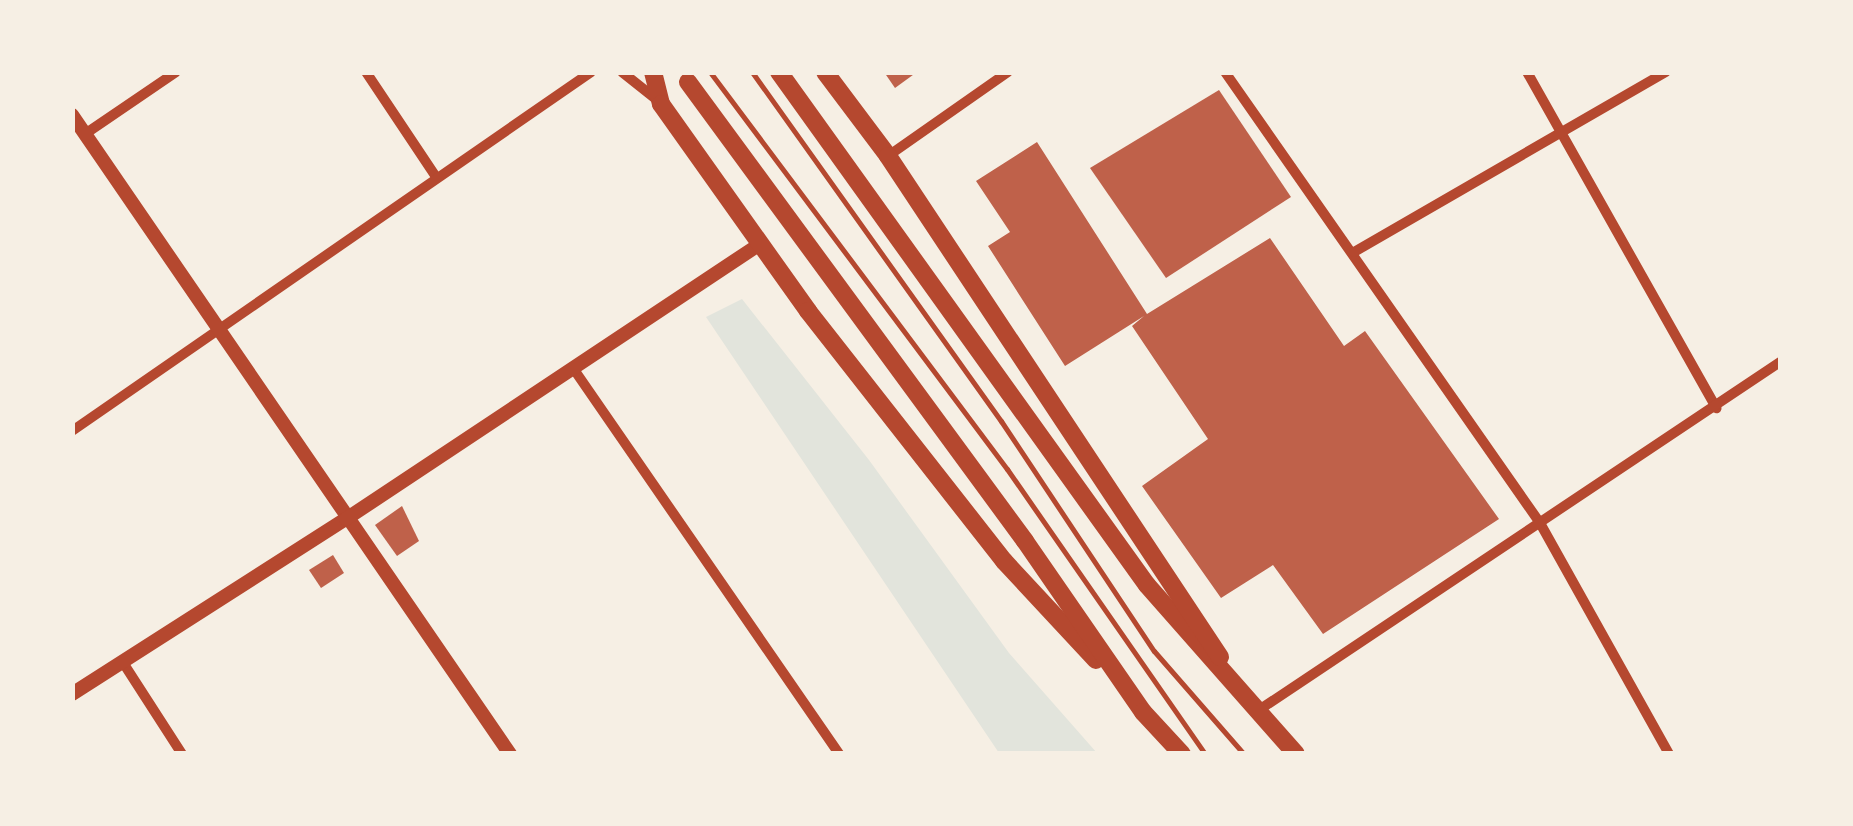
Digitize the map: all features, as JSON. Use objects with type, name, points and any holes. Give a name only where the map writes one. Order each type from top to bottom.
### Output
[{"type":"main road","points":[[653,72],[661,104],[760,244],[1004,561],[1182,754]]},
{"type":"main road","points":[[779,72],[1146,584],[1296,754]]},
{"type":"main road","points":[[825,72],[888,156],[1255,712]]},
{"type":"main road","points":[[688,82],[1024,542],[1143,712]]},
{"type":"street","points":[[85,134],[176,72]]},
{"type":"street","points":[[366,72],[436,177]]},
{"type":"street","points":[[72,431],[591,72]]},
{"type":"street","points":[[622,72],[640,82],[661,104]]},
{"type":"street","points":[[888,156],[1008,72]]},
{"type":"street","points":[[1225,72],[1540,523],[1668,754]]},
{"type":"street","points":[[1527,72],[1716,408]]},
{"type":"street","points":[[1354,252],[1666,72]]},
{"type":"street","points":[[72,116],[510,754]]},
{"type":"street","points":[[72,694],[346,519],[760,244]]},
{"type":"street","points":[[1255,712],[1780,362]]},
{"type":"street","points":[[573,368],[839,754]]},
{"type":"street","points":[[122,661],[182,754]]},
{"type":"lane","points":[[710,72],[1008,468],[1204,754]]},
{"type":"lane","points":[[752,72],[990,406],[1154,651],[1244,754]]},
{"type":"shaded area","points":[[742,299],[869,460],[1009,653],[1097,753],[999,753],[706,317]]},
{"type":"building","points":[[884,72],[917,72],[895,88]]},
{"type":"building","points":[[1219,90],[1291,197],[1166,278],[1090,168]]},
{"type":"building","points":[[1037,142],[1147,314],[1270,238],[1344,346],[1365,331],[1499,519],[1323,634],[1273,565],[1221,598],[1142,486],[1208,439],[1132,326],[1144,316],[1065,366],[988,246],[1010,232],[976,181]]},
{"type":"building","points":[[402,506],[419,541],[397,556],[375,525]]},
{"type":"building","points":[[333,555],[344,573],[321,588],[309,570]]}]
